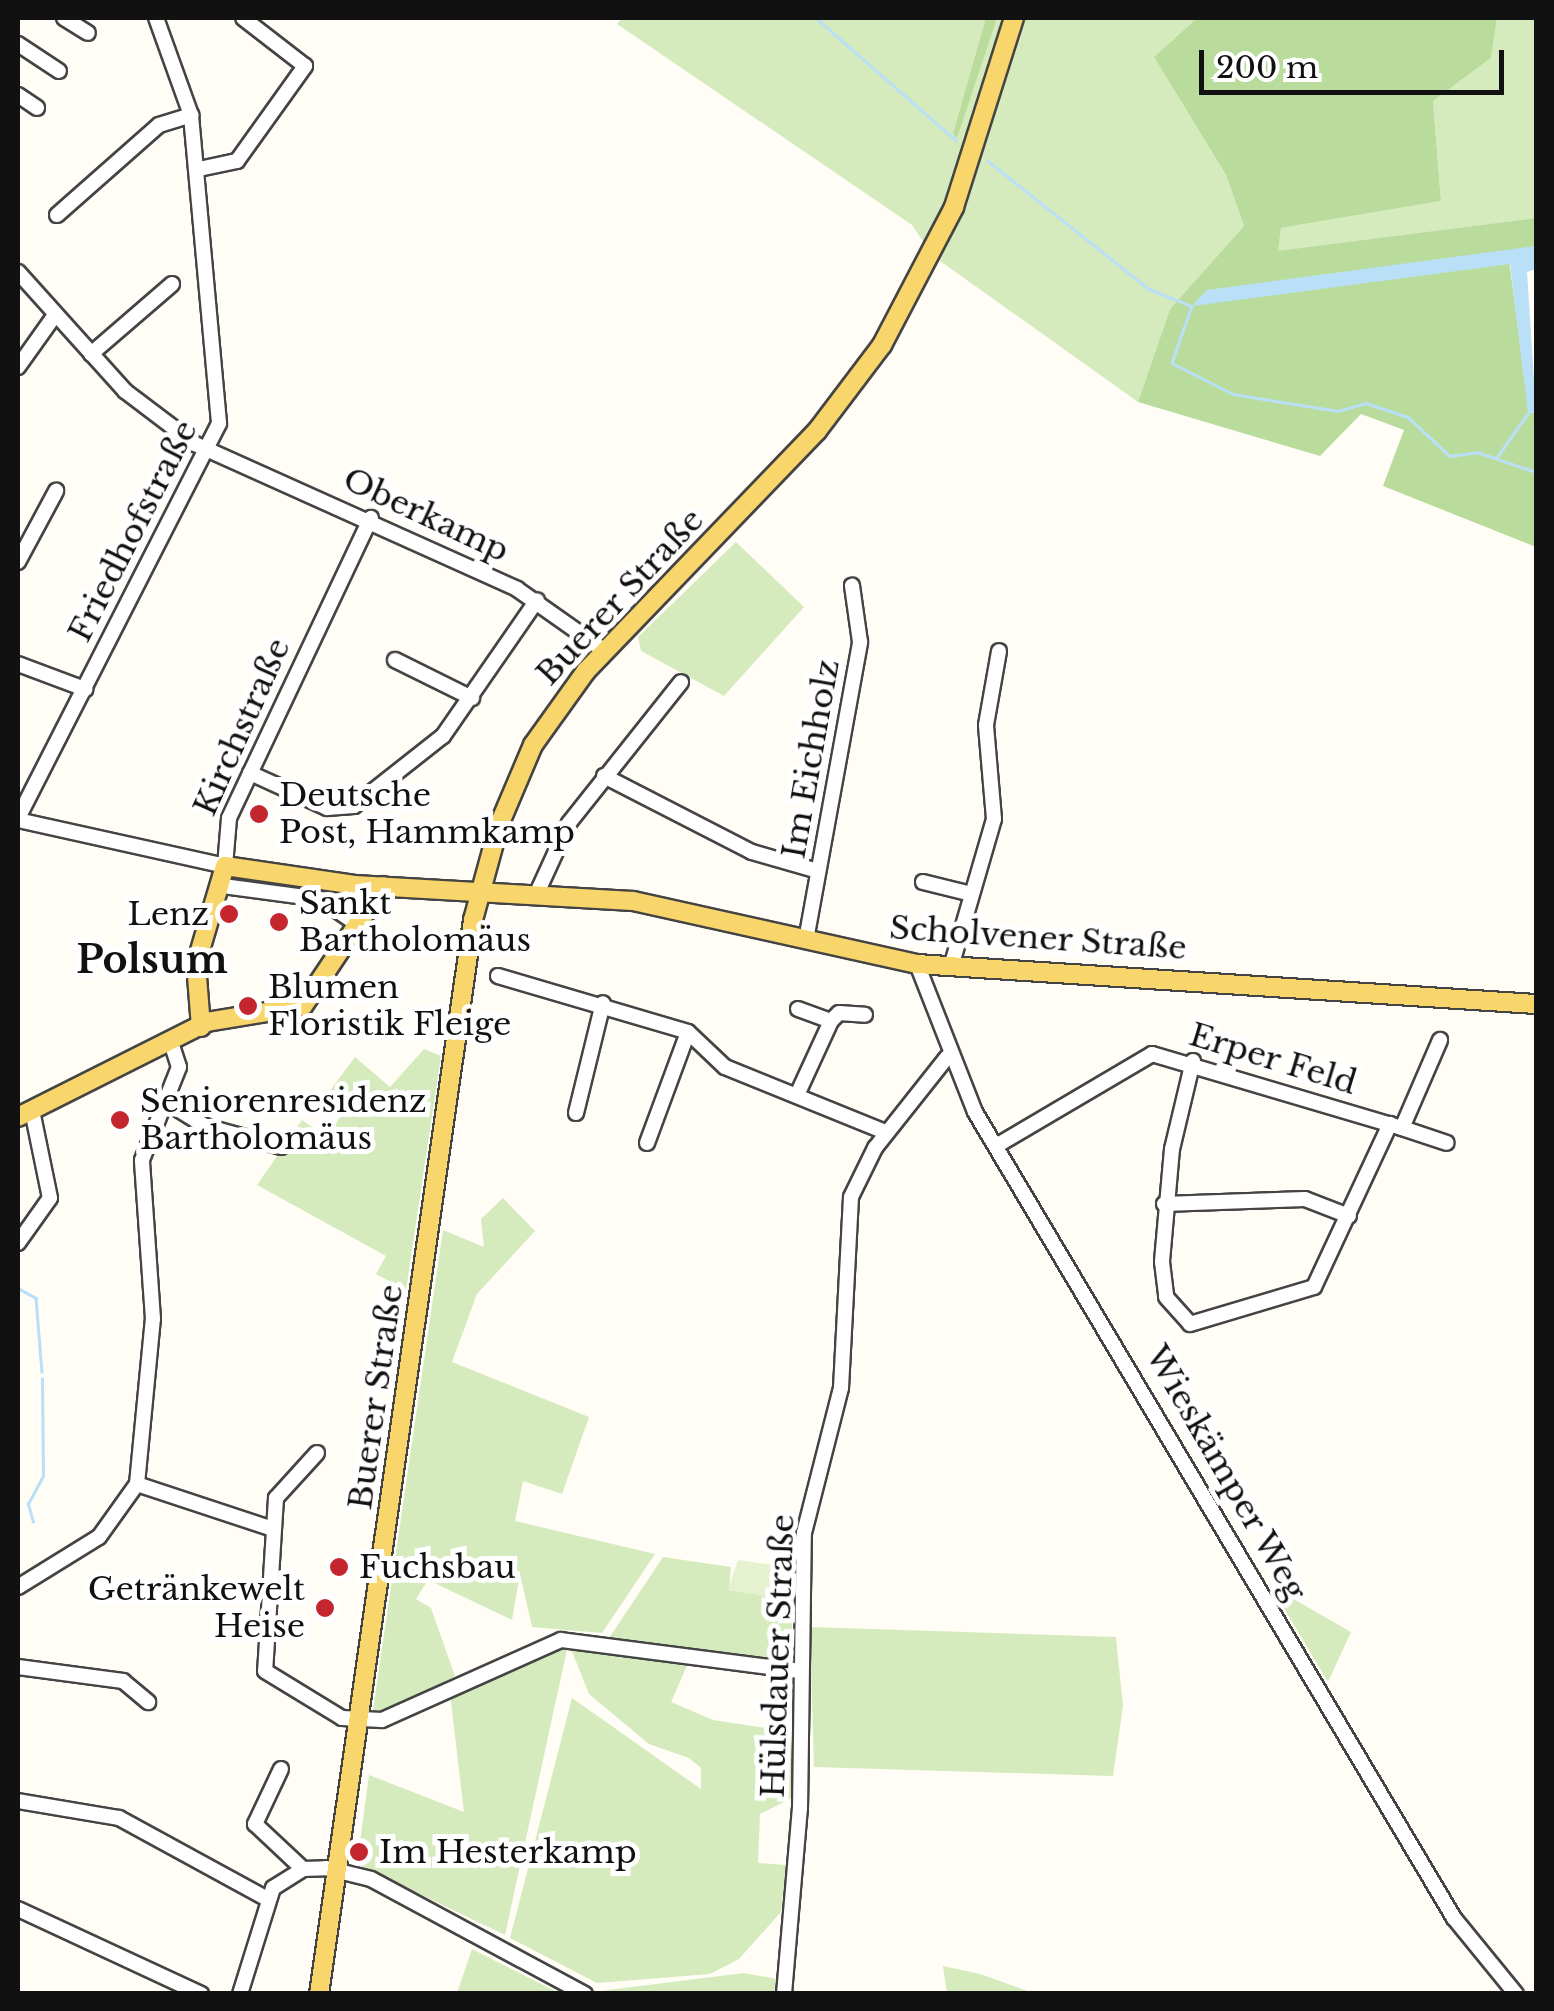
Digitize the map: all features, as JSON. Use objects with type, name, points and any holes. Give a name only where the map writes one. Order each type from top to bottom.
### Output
[{"type":"main road","name":"Buerer Straße","points":[[319,1994],[341,1871],[480,888],[533,745],[604,650],[817,431],[882,345],[954,206],[1014,18]]},
{"type":"main road","name":"Scholvener Straße","points":[[225,866],[383,886],[480,888],[675,908],[917,964],[1536,1004]]},
{"type":"main road","name":"Kirchstraße","points":[[201,1027],[198,952],[223,886],[225,866]]},
{"type":"main road","points":[[25,1113],[172,1046],[201,1027],[303,1006],[352,921],[383,886]]},
{"type":"street","points":[[64,18],[88,33]]},
{"type":"street","name":"Friedhofstraße","points":[[18,819],[212,450],[222,395],[191,115],[156,18]]},
{"type":"street","points":[[199,169],[237,161],[305,66],[244,18]]},
{"type":"street","points":[[18,44],[58,71]]},
{"type":"street","points":[[18,96],[37,108]]},
{"type":"street","points":[[57,215],[159,125],[191,115]]},
{"type":"street","name":"Oberkamp","points":[[18,272],[142,406],[212,450],[371,518],[537,600],[604,650]]},
{"type":"street","points":[[91,354],[172,284]]},
{"type":"street","points":[[18,368],[55,315]]},
{"type":"street","points":[[18,562],[56,490]]},
{"type":"street","name":"Kirchstraße","points":[[225,866],[229,818],[371,518]]},
{"type":"street","name":"Im Eichholz","points":[[806,940],[860,642],[852,586]]},
{"type":"street","points":[[250,773],[326,808],[354,806],[426,752],[472,698],[537,600]]},
{"type":"street","points":[[951,967],[996,804],[986,725],[999,651]]},
{"type":"street","points":[[395,660],[472,698]]},
{"type":"street","points":[[18,664],[85,689]]},
{"type":"street","points":[[537,893],[569,823],[681,682]]},
{"type":"street","points":[[604,776],[752,852],[818,871]]},
{"type":"street","points":[[18,819],[225,866]]},
{"type":"street","points":[[923,882],[972,894]]},
{"type":"street","points":[[223,886],[320,899],[352,921]]},
{"type":"street","name":"Wieskämper Weg","points":[[917,964],[947,1057],[996,1146],[1454,1918],[1516,1994]]},
{"type":"street","points":[[498,976],[603,1003],[688,1032],[717,1062],[885,1132]]},
{"type":"street","points":[[576,1113],[603,1003]]},
{"type":"street","points":[[798,1009],[830,1021]]},
{"type":"street","points":[[797,1095],[830,1021],[839,1012],[865,1015]]},
{"type":"street","points":[[647,1143],[688,1032]]},
{"type":"street","points":[[1193,1061],[1164,1204],[1166,1297],[1176,1316],[1203,1325],[1314,1287],[1440,1040]]},
{"type":"street","points":[[18,1587],[99,1538],[137,1484],[153,1320],[142,1160],[178,1067],[172,1046]]},
{"type":"street","name":"Hülsdauer Straße","points":[[784,1994],[800,1810],[799,1671],[804,1534],[835,1418],[850,1305],[851,1197],[885,1132],[947,1057]]},
{"type":"street","name":"Erper Feld","points":[[996,1146],[1132,1060],[1193,1061],[1447,1143]]},
{"type":"street","points":[[163,1100],[205,1126],[281,1147]]},
{"type":"street","points":[[18,1243],[50,1198],[25,1113]]},
{"type":"street","points":[[1164,1204],[1304,1200],[1349,1216]]},
{"type":"street","points":[[317,1453],[280,1486],[273,1529],[265,1672],[276,1686],[361,1720],[388,1718],[561,1640],[799,1671]]},
{"type":"street","points":[[137,1484],[273,1529]]},
{"type":"street","points":[[18,1667],[124,1681],[148,1702]]},
{"type":"street","points":[[282,1769],[254,1824],[303,1869],[341,1871],[585,1994]]},
{"type":"street","points":[[18,1801],[118,1818],[266,1898]]},
{"type":"street","points":[[240,1994],[266,1898],[303,1869]]},
{"type":"street","points":[[18,1910],[200,1994]]},
{"type":"green space","points":[[622,18],[1197,18],[1154,57],[1226,175],[1244,226],[1170,309],[1138,402],[933,256],[912,225],[617,24]]},
{"type":"green space","points":[[986,18],[997,18],[957,138],[953,134]]},
{"type":"green space","points":[[1197,18],[1497,18],[1491,58],[1433,101],[1441,201],[1281,228],[1278,251],[1536,218],[1536,246],[1508,252],[1529,413],[1536,412],[1536,547],[1383,486],[1404,430],[1361,414],[1320,456],[1138,402],[1170,309],[1244,226],[1226,175],[1154,57]]},
{"type":"green space","points":[[1497,18],[1536,18],[1536,218],[1277,252],[1281,228],[1441,201],[1433,101],[1491,58]]},
{"type":"green space","points":[[736,542],[804,607],[724,696],[641,651],[638,637]]},
{"type":"green space","points":[[424,1049],[441,1056],[406,1290],[376,1274],[386,1256],[257,1185],[302,1120],[327,1137],[346,1108],[329,1092],[355,1057],[390,1087]]},
{"type":"green space","points":[[503,1198],[535,1231],[477,1294],[452,1362],[589,1417],[562,1494],[523,1481],[515,1521],[655,1554],[602,1633],[532,1627],[520,1574],[512,1620],[428,1580],[416,1599],[431,1608],[455,1676],[380,1715],[373,1710],[443,1230],[484,1247],[481,1219]]},
{"type":"green space","points":[[663,1557],[731,1567],[729,1590],[793,1600],[791,1655],[786,1662],[609,1638]]},
{"type":"green space","points":[[738,1560],[795,1568],[793,1600],[728,1590]]},
{"type":"green space","points":[[1271,1586],[1351,1632],[1328,1682]]},
{"type":"green space","points":[[810,1627],[1116,1637],[1123,1706],[1113,1776],[814,1767]]},
{"type":"green space","points":[[568,1645],[505,1935],[357,1864],[369,1775],[464,1812],[450,1694]]},
{"type":"green space","points":[[571,1649],[689,1661],[671,1702],[713,1720],[792,1732],[794,1797],[760,1814],[758,1863],[786,1865],[781,1912],[739,1959],[710,1974],[597,1983],[510,1938],[572,1698],[701,1789],[701,1768],[689,1758],[649,1744],[589,1694]]},
{"type":"green space","points":[[472,1949],[559,1993],[457,1993]]},
{"type":"green space","points":[[943,1966],[980,1974],[1033,1993],[947,1993]]},
{"type":"green space","points":[[744,1973],[777,1979],[774,1993],[600,1991]]},
{"type":"water","points":[[1536,246],[1536,269],[1527,272],[1536,412],[1528,413],[1510,264],[1192,306],[1207,290]]},
{"type":"waterway","points":[[816,18],[956,140]]},
{"type":"waterway","points":[[988,161],[1149,289],[1192,306],[1172,363],[1233,394],[1338,411],[1366,403],[1408,417],[1450,456],[1477,452],[1536,472]]},
{"type":"waterway","points":[[1497,457],[1528,413]]},
{"type":"waterway","points":[[18,1288],[36,1298],[42,1372]]},
{"type":"waterway","points":[[33,1522],[28,1504],[43,1476],[42,1379]]},
{"type":"place","name":"Deutsche Post, Hammkamp","points":[[259,814]]},
{"type":"place","name":"Lenz","points":[[229,914]]},
{"type":"place","name":"Sankt Bartholomäus","points":[[279,922]]},
{"type":"place","name":"Blumen Floristik Fleige","points":[[248,1006]]},
{"type":"place","name":"Seniorenresidenz Bartholomäus","points":[[120,1120]]},
{"type":"place","name":"Fuchsbau","points":[[339,1567]]},
{"type":"place","name":"Getränkewelt Heise","points":[[325,1608]]},
{"type":"place","name":"Im Hesterkamp","points":[[359,1852]]},
{"type":"district","name":"Polsum","points":[[152,960]]}]
